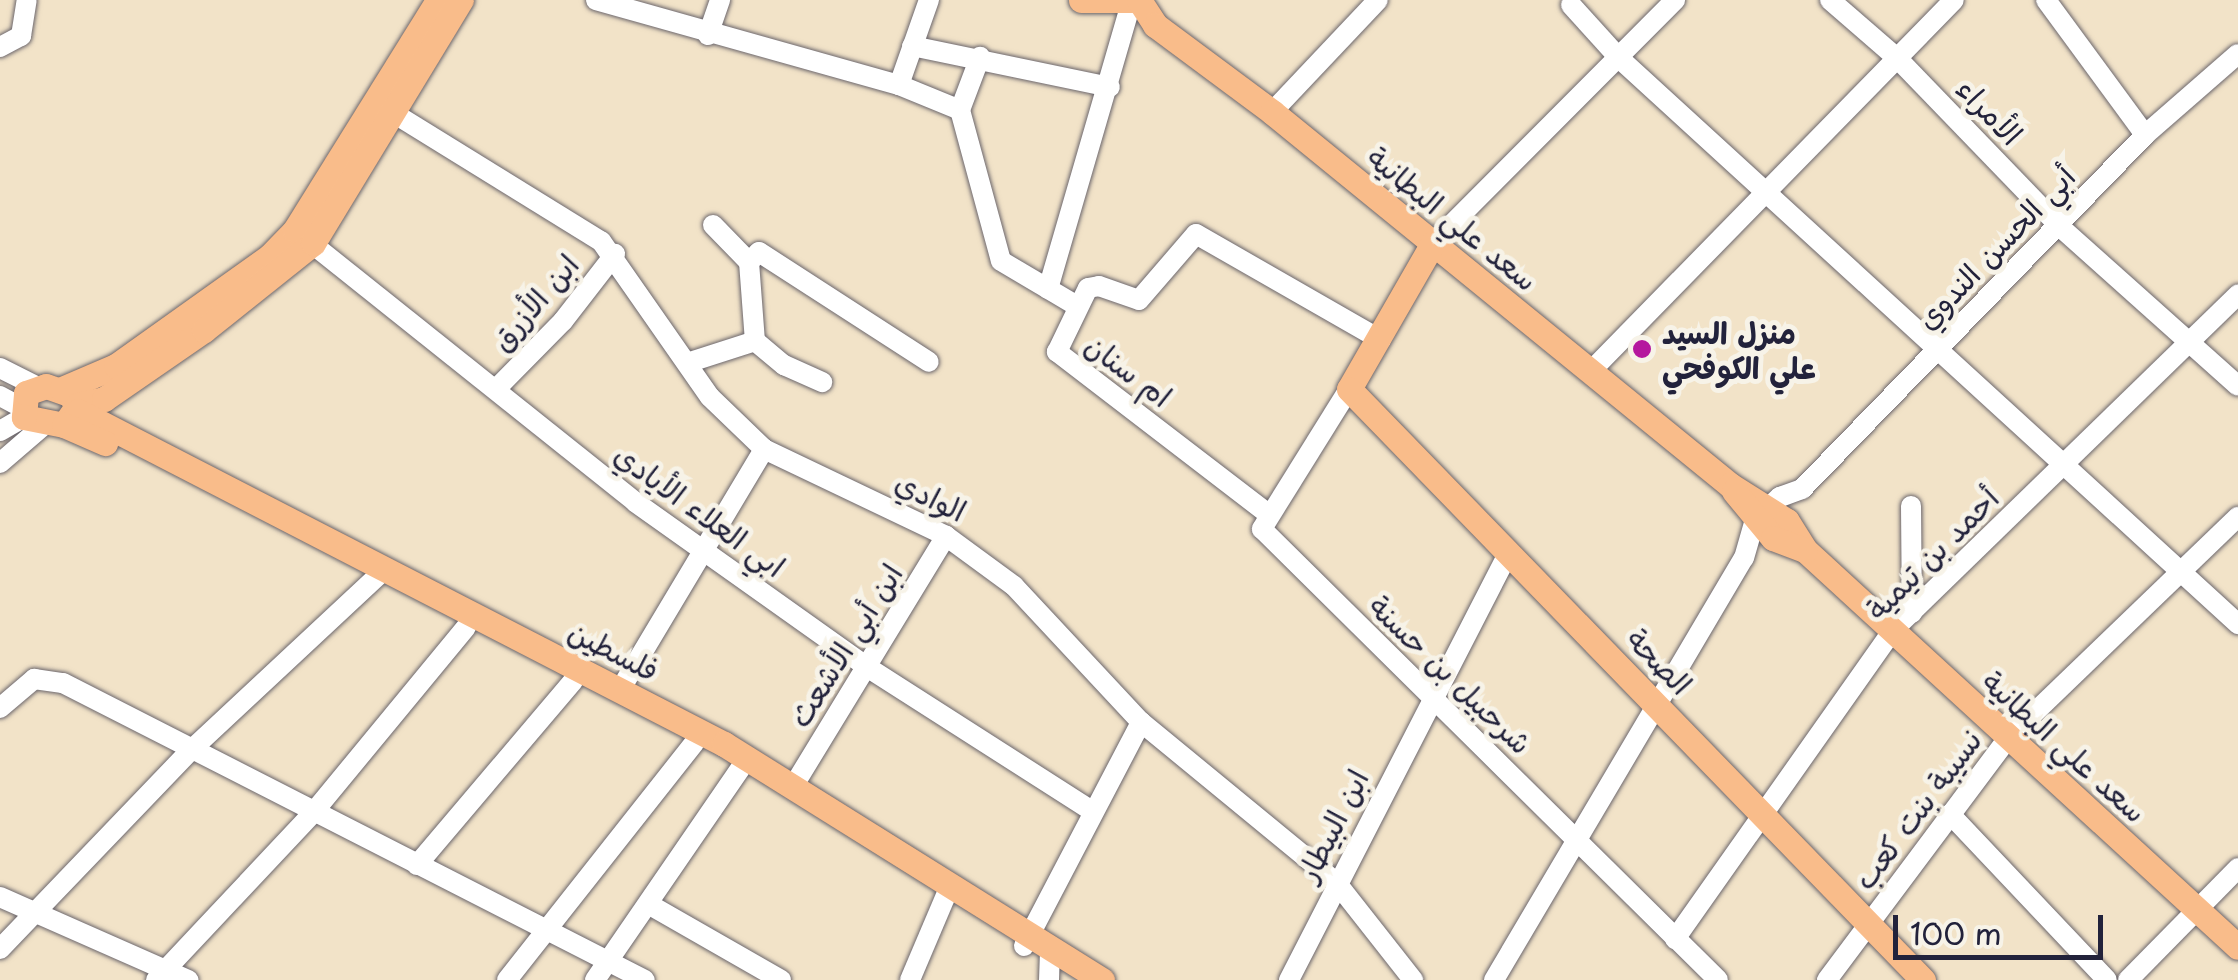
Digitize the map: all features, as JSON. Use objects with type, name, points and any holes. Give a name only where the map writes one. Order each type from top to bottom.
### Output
[{"type":"main road","points":[[1081,0],[1135,0]]},
{"type":"main road","name":"سعد علي البطانية","points":[[1135,0],[1155,25],[1272,112],[1730,485],[2238,947]]},
{"type":"main road","points":[[45,407],[104,399],[304,236],[395,114],[441,1]]},
{"type":"main road","points":[[45,407],[147,344],[304,236],[441,1]]},
{"type":"main road","points":[[1349,388],[1381,340],[1433,243]]},
{"type":"main road","name":"الصحة","points":[[1349,388],[1922,980]]},
{"type":"main road","points":[[104,399],[110,429]]},
{"type":"main road","name":"فلسطين","points":[[45,407],[110,429],[466,627],[620,690],[794,784],[1076,980]]},
{"type":"main road","name":"فلسطين","points":[[45,407],[540,656],[573,681],[740,768],[1040,954],[1102,980]]},
{"type":"street","points":[[0,47],[21,36],[27,0]]},
{"type":"street","points":[[596,0],[708,35],[899,85],[960,110]]},
{"type":"street","points":[[708,35],[720,0]]},
{"type":"street","points":[[899,85],[929,0]]},
{"type":"street","points":[[1048,290],[1135,0]]},
{"type":"street","points":[[1272,112],[1378,0]]},
{"type":"street","points":[[1433,243],[1675,0]]},
{"type":"street","name":"الأمراء","points":[[1830,0],[1897,58],[2058,225],[2238,386]]},
{"type":"street","points":[[1590,372],[1954,0]]},
{"type":"street","points":[[2046,0],[2146,135]]},
{"type":"street","points":[[1568,2],[1619,58],[1768,190],[1936,352],[2066,464],[2238,624]]},
{"type":"street","points":[[912,46],[980,56],[1110,88]]},
{"type":"street","name":"أبي الحسن الندوي","points":[[1771,521],[2146,135],[2238,54]]},
{"type":"street","points":[[980,56],[960,110],[1001,261],[1077,306]]},
{"type":"street","name":"الوادي","points":[[395,114],[585,229],[615,254],[687,363],[733,422],[764,449],[946,536],[1052,622],[1141,722],[1336,882],[1413,980]]},
{"type":"street","points":[[713,225],[750,262],[755,341],[784,365],[822,382]]},
{"type":"street","name":"ام سنان","points":[[1267,513],[1061,357],[1056,345],[1077,306],[1092,285],[1140,300],[1196,234],[1381,340]]},
{"type":"street","name":"ابي العلاء الأيادي","points":[[304,236],[497,388],[574,455],[702,549],[867,668],[1091,810]]},
{"type":"street","points":[[750,262],[759,252],[929,362]]},
{"type":"street","name":"ابن الأزرق","points":[[497,388],[563,321],[615,254]]},
{"type":"street","name":"أحمد بن تيمية","points":[[1676,939],[1892,631],[2066,464],[2186,339],[2238,294]]},
{"type":"street","points":[[687,363],[755,341]]},
{"type":"street","name":"فلسطين","points":[[0,368],[45,407]]},
{"type":"street","points":[[1267,513],[1349,388]]},
{"type":"street","points":[[0,431],[45,407]]},
{"type":"street","points":[[0,463],[45,407]]},
{"type":"street","points":[[620,690],[764,449]]},
{"type":"street","points":[[1911,506],[1912,612]]},
{"type":"street","name":"شرحبيل بن حسنة","points":[[1267,513],[1260,524],[1265,533],[1718,980]]},
{"type":"street","name":"نسيبة بنت كعب","points":[[1827,980],[2008,738],[2238,517]]},
{"type":"street","points":[[1494,980],[1744,558],[1771,521]]},
{"type":"street","name":"ابن أبي الأشعث","points":[[794,784],[946,536]]},
{"type":"street","name":"ابن البيطار","points":[[1289,980],[1336,882],[1509,552]]},
{"type":"street","points":[[0,949],[190,751],[378,576]]},
{"type":"street","points":[[160,975],[312,814],[466,627]]},
{"type":"street","points":[[0,708],[34,679],[48,678],[545,930],[602,972],[645,980]]},
{"type":"street","points":[[417,865],[573,681]]},
{"type":"street","points":[[1040,954],[1091,810],[1141,722]]},
{"type":"street","points":[[507,980],[694,743]]},
{"type":"street","points":[[602,972],[740,768]]},
{"type":"street","points":[[1950,814],[2107,980]]},
{"type":"street","points":[[2128,980],[2238,868]]},
{"type":"street","points":[[0,896],[160,975],[188,980]]},
{"type":"street","points":[[910,980],[946,896]]},
{"type":"street","points":[[650,905],[781,980]]},
{"type":"place","name":"منزل السيد علي الكوفحي","points":[[1642,349]]}]
